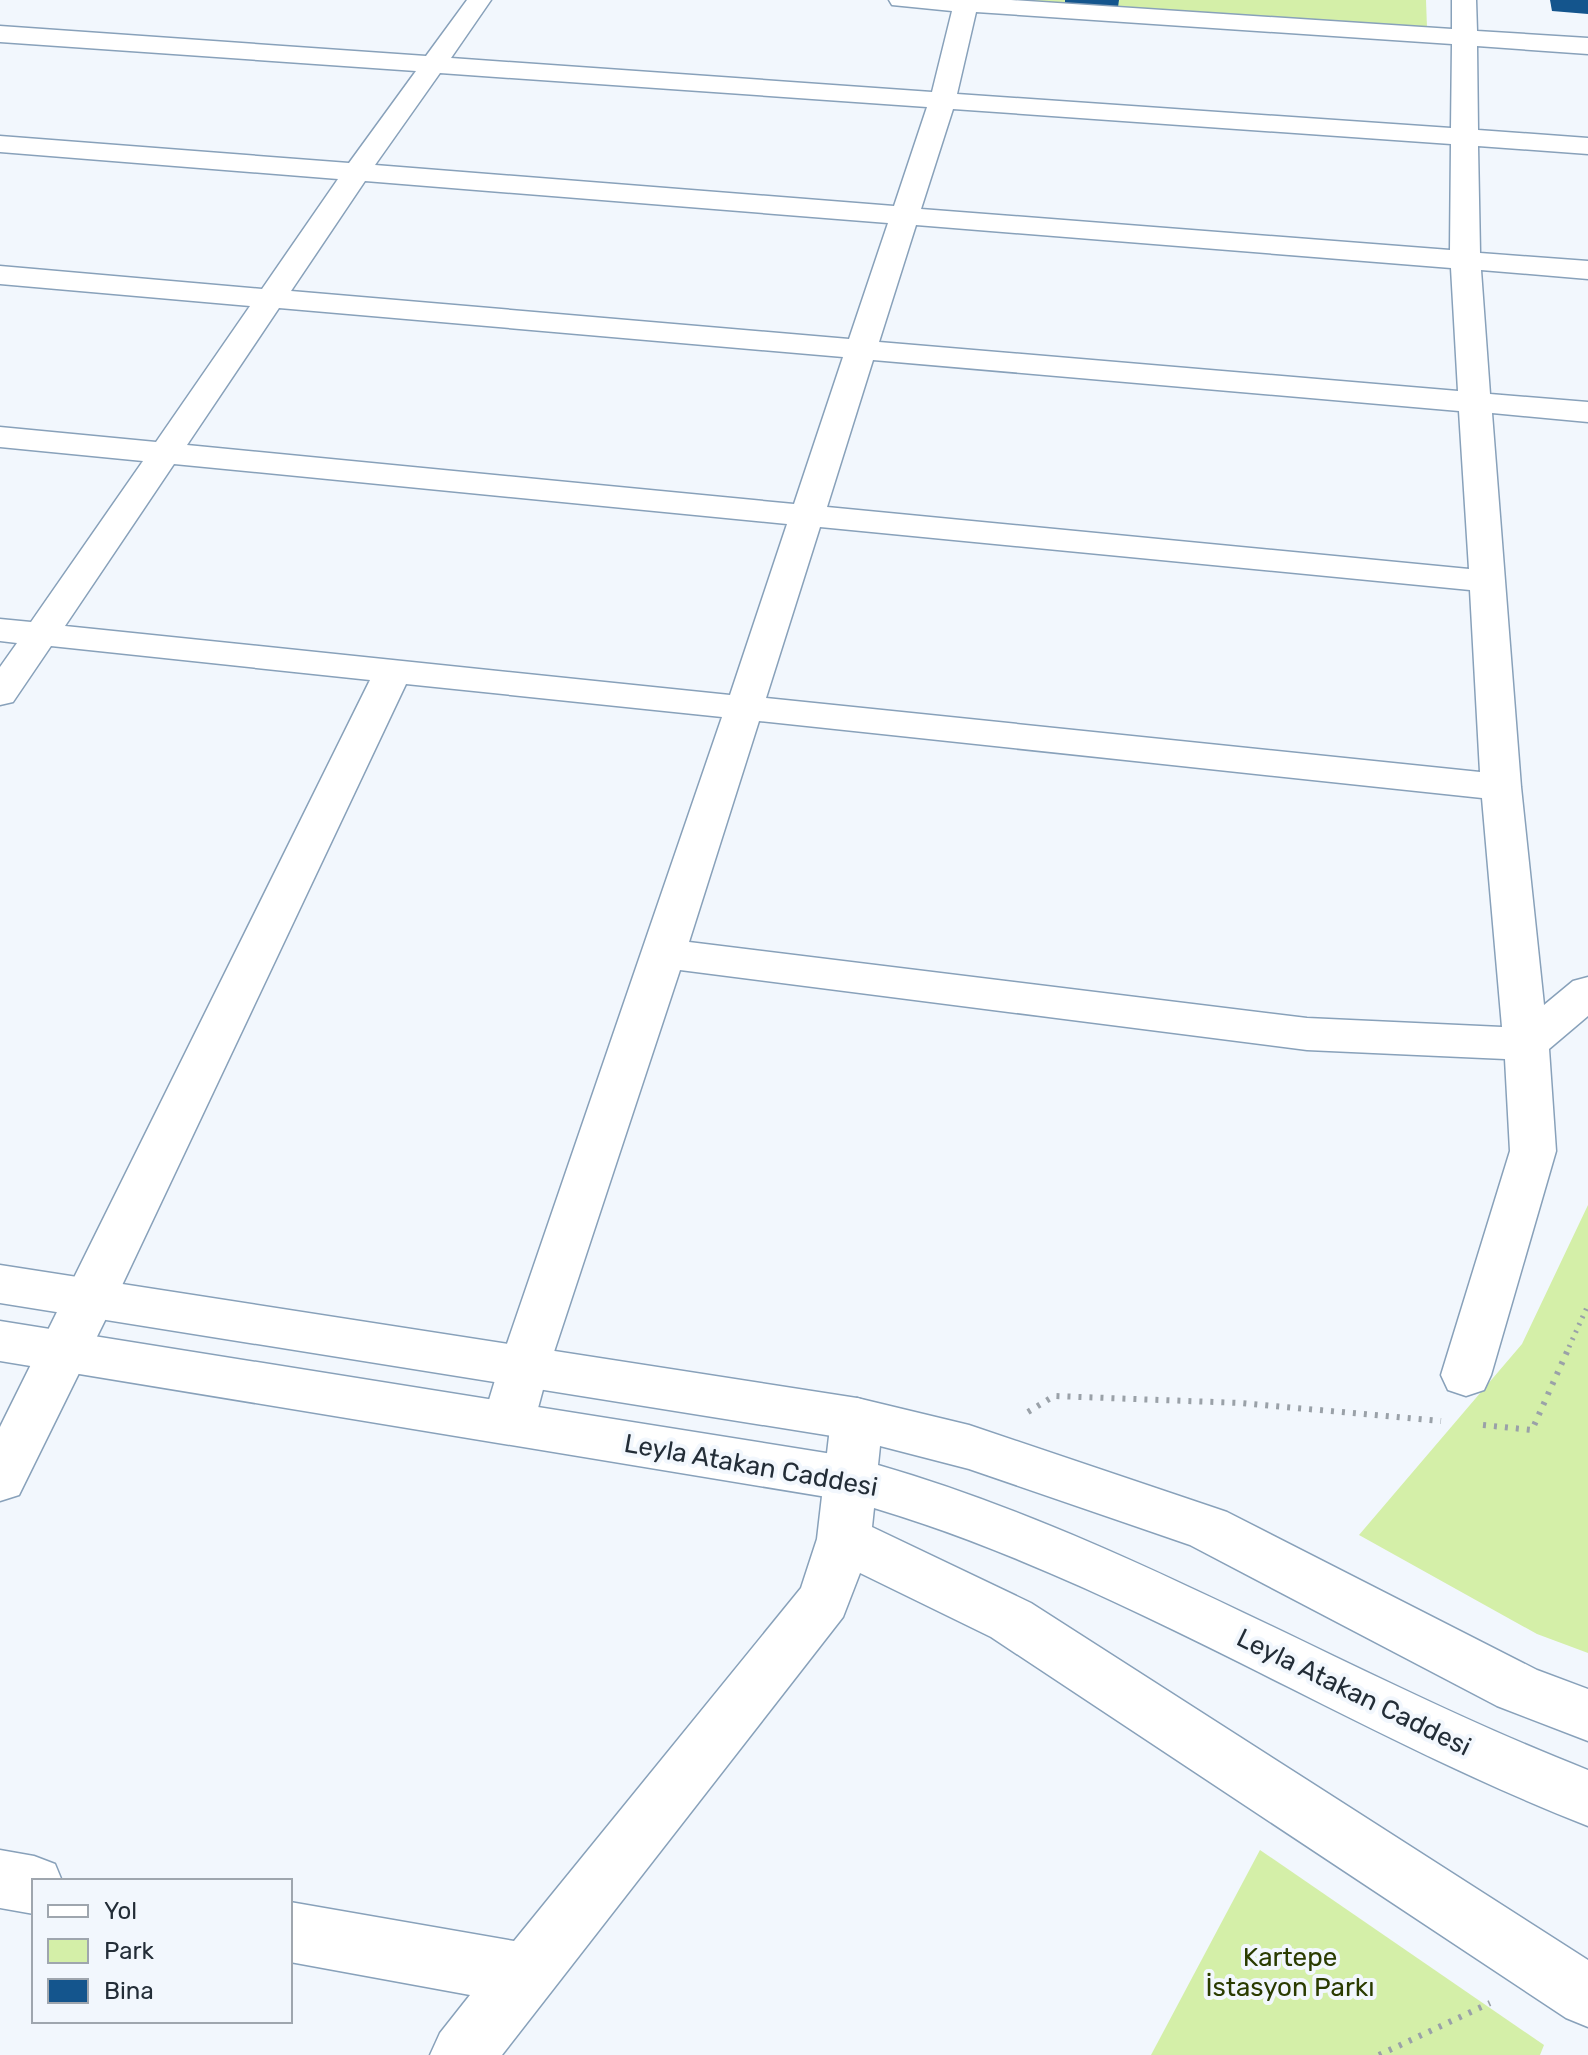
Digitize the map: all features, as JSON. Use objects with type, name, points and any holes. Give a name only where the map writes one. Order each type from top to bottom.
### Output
[{"type":"street","points":[[0,694],[357,172],[479,0]]},
{"type":"street","points":[[901,0],[1588,46]]},
{"type":"street","points":[[1464,0],[1465,258],[1501,787],[1533,1151],[1466,1375]]},
{"type":"street","points":[[508,1423],[943,99],[966,4]]},
{"type":"street","points":[[0,34],[1588,146]]},
{"type":"street","points":[[0,144],[1588,270]]},
{"type":"street","points":[[0,275],[1588,412]]},
{"type":"street","points":[[0,437],[1486,581]]},
{"type":"street","points":[[0,630],[1501,787]]},
{"type":"street","points":[[0,1479],[91,1298],[393,671]]},
{"type":"street","points":[[664,953],[1307,1034],[1526,1044],[1588,992]]},
{"type":"street","points":[[0,1284],[857,1419],[969,1447],[1208,1528],[1517,1688],[1588,1715]]},
{"type":"street","name":"Leyla Atakan Caddesi","points":[[0,1341],[851,1479],[949,1508],[1160,1597],[1505,1765],[1588,1798]]},
{"type":"street","points":[[462,2055],[824,1600],[844,1539],[857,1419]]},
{"type":"street","points":[[844,1539],[1011,1620],[1571,1984]]},
{"type":"street","points":[[0,1879],[32,1885]]},
{"type":"street","points":[[292,1932],[524,1974]]},
{"type":"path","points":[[1471,1424],[1532,1430],[1588,1305]]},
{"type":"path","points":[[969,1447],[1054,1396],[1241,1403],[1455,1422]]},
{"type":"path","points":[[1379,2055],[1571,1984]]},
{"type":"green space","points":[[1011,0],[1426,0],[1427,28]]},
{"type":"green space","points":[[1588,1205],[1588,1653],[1537,1634],[1359,1535],[1522,1344]]},
{"type":"green space","name":"Kartepe İstasyon Parkı","points":[[1260,1850],[1544,2045],[1540,2055],[1151,2055]]},
{"type":"building","points":[[1065,0],[1119,0],[1118,7],[1065,4]]},
{"type":"building","points":[[1550,0],[1588,0],[1588,14],[1552,11]]}]
